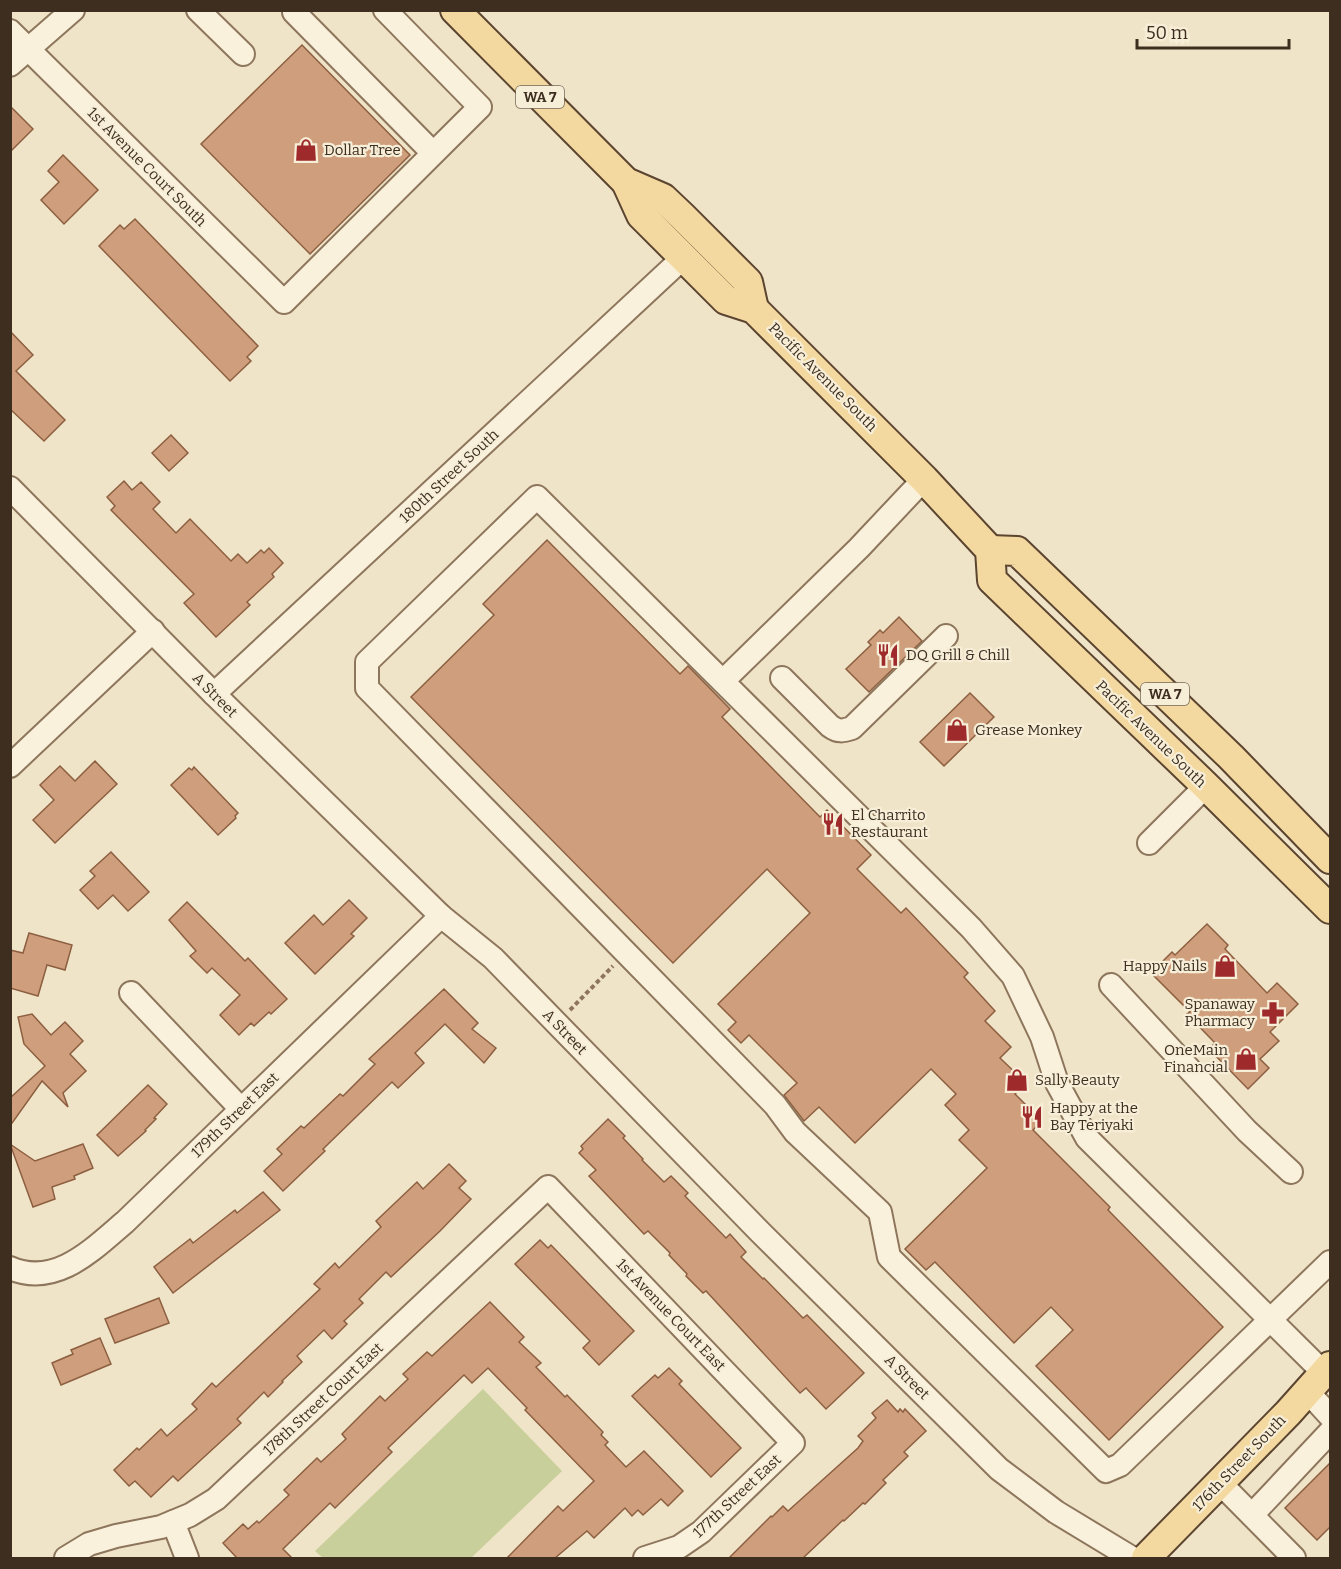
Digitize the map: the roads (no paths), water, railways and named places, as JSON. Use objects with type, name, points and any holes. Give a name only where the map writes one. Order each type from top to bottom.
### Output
[{"type":"main road","name":"Pacific Avenue South","points":[[454,10],[626,182],[641,215],[726,300],[754,309],[924,479],[990,550],[992,580],[1330,909]]},
{"type":"main road","name":"Pacific Avenue South","points":[[626,182],[663,198],[682,216],[748,282],[754,309]]},
{"type":"main road","name":"WA 7","points":[[990,550],[1017,551],[1231,757],[1330,859]]},
{"type":"main road","name":"176th Street South","points":[[1146,1558],[1320,1377]]},
{"type":"street","points":[[10,65],[74,10]]},
{"type":"street","points":[[198,10],[243,54]]},
{"type":"street","points":[[294,12],[434,153],[480,107],[385,10]]},
{"type":"street","name":"1st Avenue Court South","points":[[10,31],[284,302],[434,153]]},
{"type":"street","name":"180th Street South","points":[[214,694],[684,257]]},
{"type":"street","points":[[723,681],[859,548],[924,479]]},
{"type":"street","name":"A Street","points":[[10,488],[214,694],[441,916],[493,958],[760,1232],[999,1469],[1056,1512],[1132,1558]]},
{"type":"street","points":[[1330,1262],[1272,1320],[1120,1465],[1106,1471],[889,1257],[880,1212],[795,1132],[775,1105],[367,688],[367,662],[537,497],[971,928],[1013,976],[1042,1037],[1057,1083],[1087,1138],[1272,1320],[1320,1377],[1330,1416]]},
{"type":"street","points":[[10,766],[153,631]]},
{"type":"street","points":[[782,678],[830,726],[843,731],[852,728],[946,636]]},
{"type":"street","points":[[1149,843],[1206,786]]},
{"type":"street","name":"179th Street East","points":[[10,1268],[32,1275],[49,1273],[77,1261],[125,1222],[441,916]]},
{"type":"street","points":[[1111,985],[1247,1131],[1291,1173]]},
{"type":"street","points":[[130,993],[241,1109]]},
{"type":"street","name":"1st Avenue Court East","points":[[548,1187],[793,1443]]},
{"type":"street","name":"178th Street Court East","points":[[66,1558],[89,1544],[161,1527],[190,1515],[216,1499],[548,1187]]},
{"type":"street","points":[[1252,1515],[1330,1432]]},
{"type":"street","name":"177th Street East","points":[[645,1558],[679,1547],[701,1532],[793,1443]]},
{"type":"street","points":[[1220,1483],[1294,1558]]},
{"type":"street","points":[[173,1522],[188,1558]]},
{"type":"place","name":"Dollar Tree","points":[[306,150]]},
{"type":"place","name":"DQ Grill & Chill","points":[[888,655]]},
{"type":"place","name":"Grease Monkey","points":[[957,730]]},
{"type":"place","name":"El Charrito Restaurant","points":[[833,824]]},
{"type":"place","name":"Happy Nails","points":[[1225,966]]},
{"type":"place","name":"Spanaway Pharmacy","points":[[1273,1013]]},
{"type":"place","name":"OneMain Financial","points":[[1246,1059]]},
{"type":"place","name":"Sally Beauty","points":[[1017,1080]]},
{"type":"place","name":"Happy at the Bay Teriyaki","points":[[1032,1117]]}]
